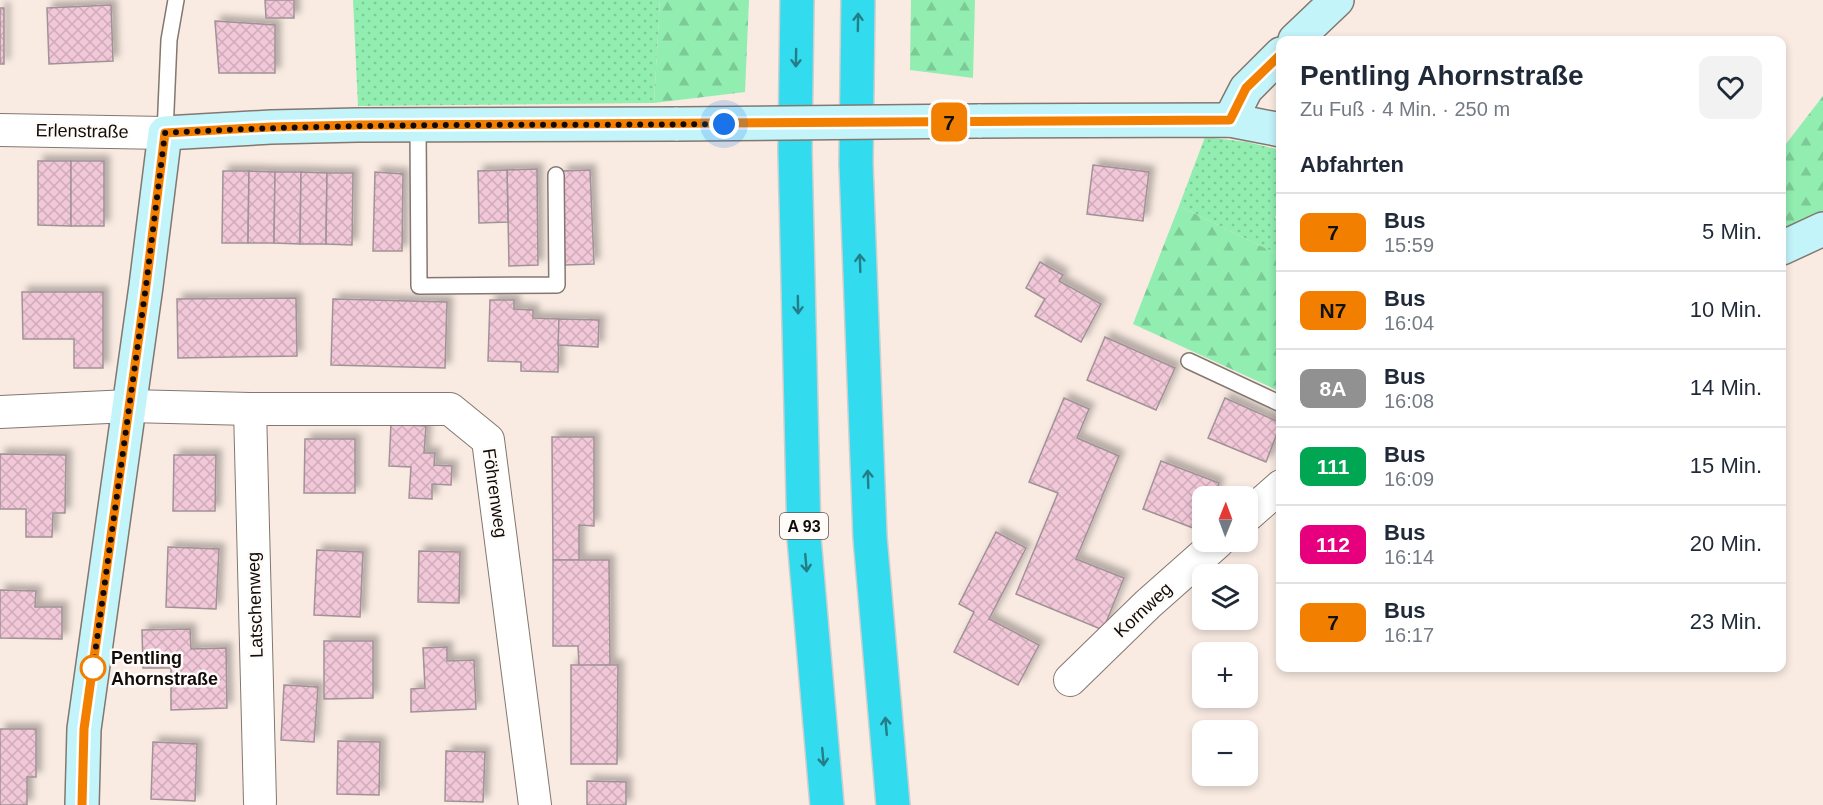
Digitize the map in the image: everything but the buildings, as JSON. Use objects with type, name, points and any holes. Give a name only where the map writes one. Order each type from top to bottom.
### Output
[{"type":"highway","name":"A 93","points":[[797,0],[795,150],[804,538],[827,805]]},
{"type":"highway","points":[[858,0],[856,164],[870,537],[893,805]]},
{"type":"street","points":[[1299,36],[1337,0]]},
{"type":"street","points":[[1230,120],[1246,88],[1276,59]]},
{"type":"street","points":[[82,805],[84,729],[165,133],[271,127],[1230,120],[1276,129]]},
{"type":"street","name":"Erlenstraße","points":[[0,130],[165,133]]},
{"type":"street","points":[[1786,246],[1823,229]]},
{"type":"street","name":"Föhrenweg","points":[[0,412],[129,406],[249,409],[450,409],[488,440],[535,805]]},
{"type":"street","name":"Latschenweg","points":[[249,409],[260,802]]},
{"type":"street","points":[[1258,506],[1276,490]]},
{"type":"street","name":"Kornweg","points":[[1070,680],[1148,604],[1207,552]]},
{"type":"lane","points":[[165,133],[169,40],[176,0]]},
{"type":"lane","points":[[418,126],[419,286],[557,285],[556,175]]},
{"type":"lane","points":[[1189,361],[1276,402]]},
{"type":"green space","points":[[353,0],[660,0],[654,103],[358,106]]},
{"type":"green space","points":[[660,0],[749,0],[745,92],[654,103]]},
{"type":"green space","points":[[911,0],[975,0],[973,78],[910,70]]},
{"type":"green space","points":[[1823,96],[1823,213],[1786,232],[1786,144]]},
{"type":"green space","points":[[1205,137],[1247,142],[1276,149],[1276,254],[1179,206]]},
{"type":"green space","points":[[1179,206],[1276,254],[1276,390],[1133,324]]},
{"type":"bus line","name":"7","points":[[82,805],[84,729],[165,133],[358,125],[1230,120],[1246,88],[1276,59]]},
{"type":"place","name":"Pentling Ahornstraße","points":[[93,668]]},
{"type":"route","points":[[93,668],[165,133],[358,125],[724,124]]}]
